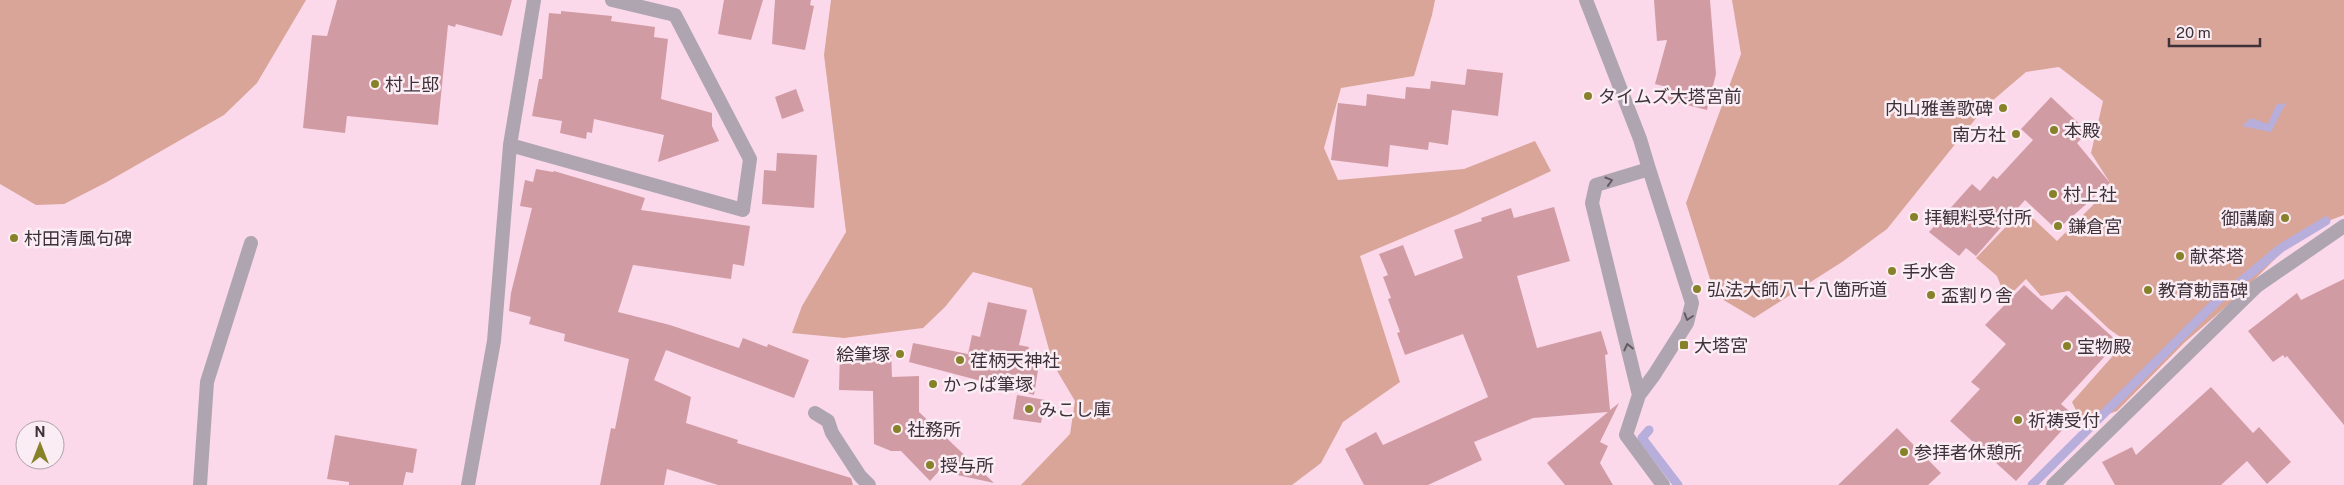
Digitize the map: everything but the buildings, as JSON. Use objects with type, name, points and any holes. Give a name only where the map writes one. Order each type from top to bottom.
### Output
[{"type":"street","points":[[468,485],[494,341],[510,145],[534,0]]},
{"type":"street","points":[[510,145],[743,210],[750,159],[676,15],[612,0]]},
{"type":"street","points":[[1586,0],[1640,139],[1692,303],[1687,323],[1654,376],[1639,395],[1626,435],[1663,485]]},
{"type":"street","points":[[1639,395],[1592,202],[1596,185],[1649,169]]},
{"type":"street","points":[[2053,485],[2256,286],[2344,226]]},
{"type":"street","points":[[200,485],[207,382],[252,243]]},
{"type":"street","points":[[815,413],[828,421],[860,476],[869,485]]},
{"type":"shaded area","points":[[0,0],[306,0],[257,83],[224,115],[107,182],[64,204],[36,205],[0,184]]},
{"type":"shaded area","points":[[831,0],[1435,0],[1414,76],[1341,88],[1324,148],[1338,180],[1464,169],[1535,141],[1551,171],[1457,215],[1360,256],[1400,382],[1343,422],[1321,463],[1292,485],[1021,485],[1070,434],[1075,401],[1053,364],[1032,288],[973,272],[945,307],[923,328],[844,338],[792,333],[802,306],[846,232],[824,55]]},
{"type":"shaded area","points":[[1732,0],[2344,0],[2344,215],[2304,230],[2236,298],[2184,343],[2117,411],[2087,422],[2077,412],[2072,402],[2126,341],[2109,329],[2069,291],[2041,296],[2026,279],[2006,299],[1997,276],[1976,258],[2023,209],[2057,241],[2112,186],[2091,153],[2103,101],[2059,67],[2026,72],[1985,107],[1887,229],[1842,262],[1754,318],[1715,295],[1686,203],[1741,54]]},
{"type":"shaded area","points":[[2286,103],[2271,132],[2242,126],[2251,118],[2268,124],[2276,105]]},
{"type":"waterway","points":[[2032,485],[2216,302],[2281,248],[2326,221]]},
{"type":"waterway","points":[[1649,430],[1642,438],[1678,485]]},
{"type":"place","name":"村上邸","points":[[375,84]]},
{"type":"place","name":"タイムズ大塔宮前","points":[[1588,96]]},
{"type":"place","name":"内山雅善歌碑","points":[[2003,108]]},
{"type":"place","name":"本殿","points":[[2054,130]]},
{"type":"place","name":"南方社","points":[[2016,134]]},
{"type":"place","name":"村上社","points":[[2053,194]]},
{"type":"place","name":"拝観料受付所","points":[[1914,217]]},
{"type":"place","name":"御講廟","points":[[2285,218]]},
{"type":"place","name":"鎌倉宮","points":[[2058,226]]},
{"type":"place","name":"村田清風句碑","points":[[14,238]]},
{"type":"place","name":"献茶塔","points":[[2180,256]]},
{"type":"place","name":"手水舎","points":[[1892,271]]},
{"type":"place","name":"弘法大師八十八箇所道","points":[[1697,289]]},
{"type":"place","name":"教育勅語碑","points":[[2148,290]]},
{"type":"place","name":"盃割り舎","points":[[1931,295]]},
{"type":"place","name":"大塔宮","points":[[1684,345]]},
{"type":"place","name":"宝物殿","points":[[2067,346]]},
{"type":"place","name":"絵筆塚","points":[[900,354]]},
{"type":"place","name":"荏柄天神社","points":[[960,360]]},
{"type":"place","name":"かっぱ筆塚","points":[[933,384]]},
{"type":"place","name":"みこし庫","points":[[1029,409]]},
{"type":"place","name":"祈祷受付","points":[[2018,420]]},
{"type":"place","name":"社務所","points":[[897,429]]},
{"type":"place","name":"参拝者休憩所","points":[[1904,452]]},
{"type":"place","name":"授与所","points":[[930,465]]}]
